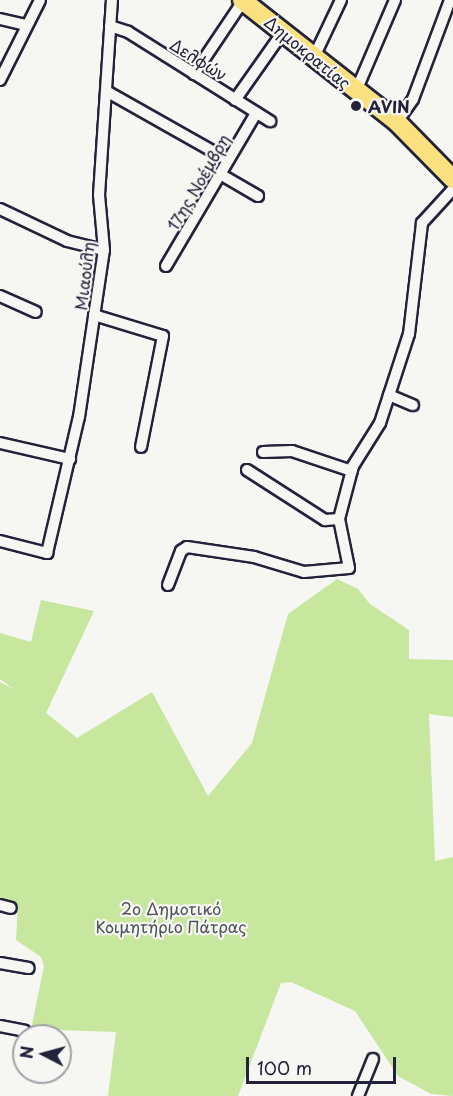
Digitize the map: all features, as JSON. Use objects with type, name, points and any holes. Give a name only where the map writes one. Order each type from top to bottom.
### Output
[{"type":"main road","name":"Δημοκρατίας","points":[[250,3],[397,122],[453,179]]},
{"type":"street","points":[[0,80],[40,0]]},
{"type":"street","name":"Μιαούλη","points":[[0,541],[47,553],[70,459],[104,250],[99,195],[108,92],[112,0]]},
{"type":"street","points":[[314,57],[341,0]]},
{"type":"street","points":[[356,91],[395,0]]},
{"type":"street","points":[[397,122],[413,99],[450,0]]},
{"type":"street","points":[[194,74],[250,3]]},
{"type":"street","points":[[0,19],[26,25]]},
{"type":"street","name":"Δελφών","points":[[110,26],[128,32],[270,121]]},
{"type":"street","points":[[235,100],[283,32]]},
{"type":"street","points":[[108,92],[228,160]]},
{"type":"street","name":"17ης Νοέμβρη","points":[[166,266],[256,113]]},
{"type":"street","points":[[220,174],[258,196]]},
{"type":"street","points":[[168,585],[181,551],[187,547],[254,557],[304,572],[350,568],[339,519],[352,471],[380,423],[409,334],[422,223],[453,189]]},
{"type":"street","points":[[0,209],[67,242],[104,250]]},
{"type":"street","points":[[0,296],[36,312]]},
{"type":"street","points":[[94,315],[163,336],[141,447]]},
{"type":"street","points":[[389,396],[413,405]]},
{"type":"street","points":[[0,442],[70,459]]},
{"type":"street","points":[[263,452],[292,451],[352,471]]},
{"type":"street","points":[[247,470],[325,520],[339,519]]},
{"type":"street","points":[[0,905],[11,908]]},
{"type":"street","points":[[0,963],[29,969]]},
{"type":"street","points":[[358,1096],[373,1059]]},
{"type":"green space","name":"2o Δημοτικό Κοιμητήριο Πάτρας","points":[[337,579],[358,589],[370,604],[409,630],[409,659],[453,660],[453,717],[429,714],[435,861],[453,857],[453,1096],[431,1094],[398,1076],[355,1011],[291,982],[281,983],[238,1096],[108,1096],[116,1032],[72,1030],[72,1024],[32,1024],[44,966],[41,957],[16,940],[18,905],[0,901],[0,682],[15,690],[0,679],[0,633],[31,642],[41,600],[94,611],[46,713],[77,738],[152,692],[208,796],[252,743],[288,614]]},
{"type":"place","name":"AVIN","points":[[356,106]]}]
